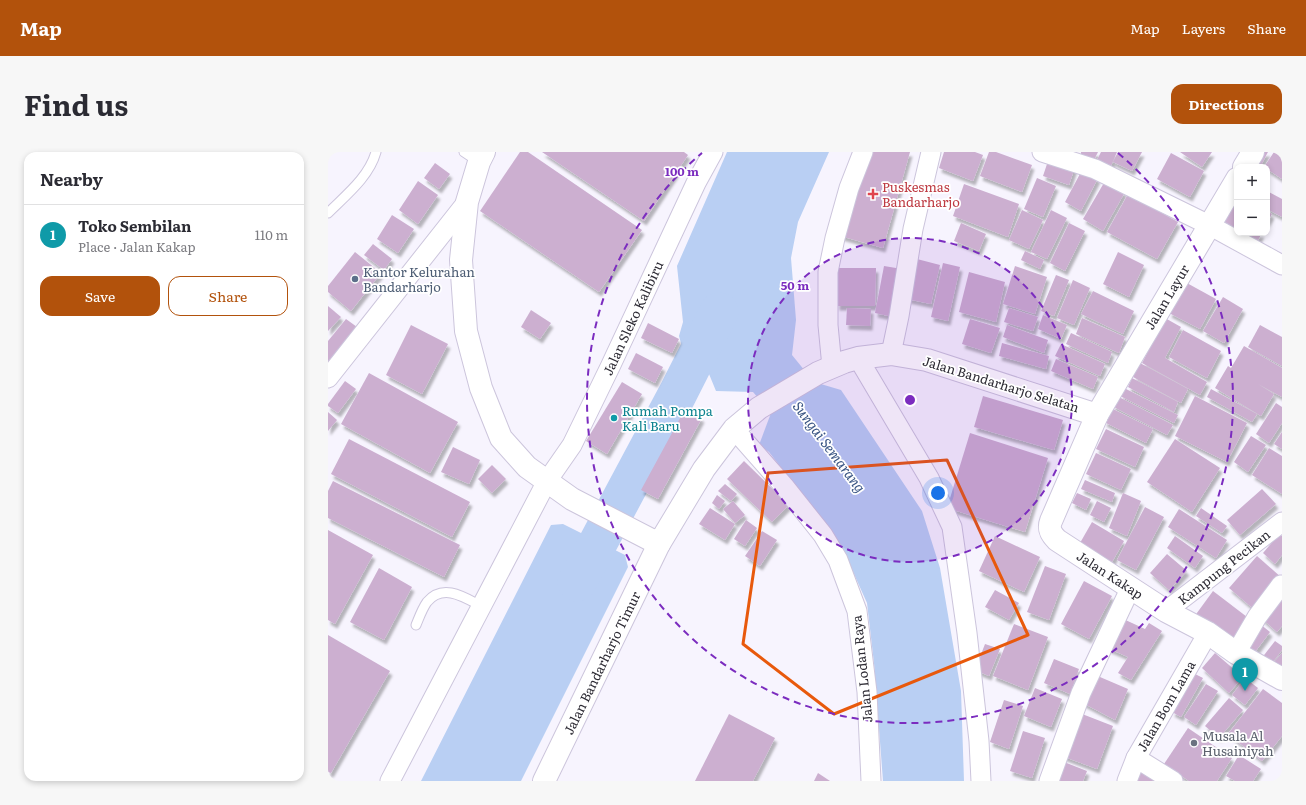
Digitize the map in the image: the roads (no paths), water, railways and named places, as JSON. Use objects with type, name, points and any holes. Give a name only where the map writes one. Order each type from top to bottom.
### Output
[{"type":"street","name":"Jalan Sleko Kalibiru","points":[[390,781],[547,481],[572,445],[614,360],[696,183],[713,152]]},
{"type":"street","points":[[825,370],[828,325],[828,272],[835,238],[849,188],[863,152]]},
{"type":"street","points":[[891,354],[899,316],[913,229],[931,152]]},
{"type":"street","points":[[1042,152],[1095,169],[1209,225],[1282,265]]},
{"type":"street","points":[[1246,164],[1253,152]]},
{"type":"street","points":[[475,155],[467,202],[462,260],[466,331],[481,388],[501,438],[527,467],[572,499],[659,544]]},
{"type":"street","name":"Jalan Layur","points":[[1097,415],[1234,184]]},
{"type":"street","points":[[328,378],[467,202]]},
{"type":"street","name":"Jalan Bandarharjo Selatan","points":[[659,544],[704,469],[734,429],[759,408],[825,370],[858,358],[891,354],[927,360],[1097,415]]},
{"type":"street","points":[[858,358],[929,478],[952,527],[967,633],[979,741],[981,781]]},
{"type":"street","name":"Jalan Kakap","points":[[1097,415],[1050,524],[1049,528],[1051,534],[1057,540],[1130,589],[1166,611],[1208,633],[1236,653],[1282,679]]},
{"type":"street","name":"Jalan Lodan Raya","points":[[734,429],[784,486],[823,535],[838,560],[857,611],[867,692],[871,781]]},
{"type":"street","name":"Kampung Pecikan","points":[[1166,611],[1282,522]]},
{"type":"street","name":"Jalan Bandarharjo Timur","points":[[544,781],[659,544]]},
{"type":"street","points":[[1236,653],[1257,617],[1281,585]]},
{"type":"street","points":[[1049,781],[1081,693],[1130,589]]},
{"type":"street","name":"Jalan Bom Lama","points":[[1127,781],[1136,758],[1208,633]]},
{"type":"street","points":[[1136,758],[1173,781]]},
{"type":"lane","points":[[328,213],[356,186],[373,163],[376,152]]},
{"type":"lane","points":[[416,625],[427,603],[436,594],[447,592],[460,595],[481,606]]},
{"type":"water","name":"Sungai Semarang","points":[[727,152],[829,152],[798,222],[791,258],[796,320],[792,355],[814,382],[841,390],[922,511],[940,568],[961,691],[964,781],[883,781],[874,663],[867,603],[841,545],[769,452],[759,445],[771,413],[753,392],[716,391],[709,374],[682,347],[679,336],[683,322],[677,266]]},
{"type":"water","points":[[563,524],[587,536],[591,529],[610,539],[607,546],[625,555],[628,567],[521,781],[421,781],[551,525]]},
{"type":"waterway","points":[[577,582],[678,393],[719,312]]},
{"type":"place","name":"Puskesmas Bandarharjo","points":[[873,194]]},
{"type":"place","name":"Kantor Kelurahan Bandarharjo","points":[[355,279]]},
{"type":"place","name":"Rumah Pompa Kali Baru","points":[[614,418]]},
{"type":"place","name":"Toko Sembilan","points":[[1245,691]]},
{"type":"place","name":"Musala Al Husainiyah","points":[[1194,743]]}]
